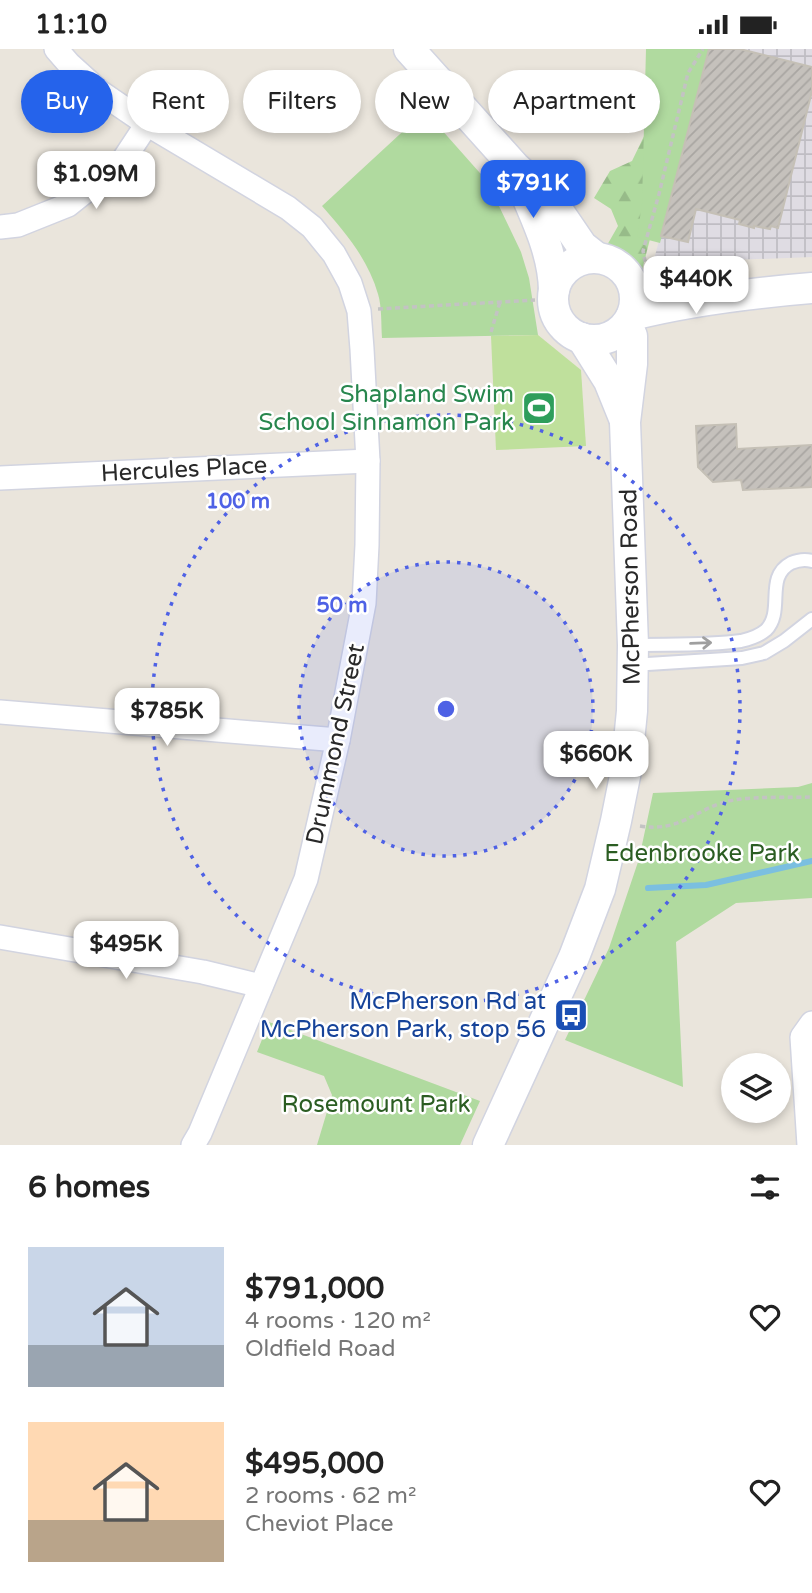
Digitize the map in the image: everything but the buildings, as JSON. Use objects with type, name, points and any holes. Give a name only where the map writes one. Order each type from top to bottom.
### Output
[{"type":"street","name":"Drummond Street","points":[[56,49],[100,92],[127,110]]},
{"type":"street","points":[[410,49],[515,167],[550,199],[582,246],[596,257]]},
{"type":"street","points":[[0,227],[18,225],[68,205],[122,162],[141,133]]},
{"type":"street","name":"Drummond Street","points":[[162,133],[288,208],[312,227],[334,254],[350,283],[359,311],[368,461],[364,603],[338,740],[306,879],[201,1133],[193,1145]]},
{"type":"street","points":[[515,167],[547,245],[553,271],[547,295]]},
{"type":"street","points":[[547,295],[559,276],[581,259],[596,257],[609,260],[621,267],[629,277],[635,300],[632,363],[625,422]]},
{"type":"street","points":[[635,300],[670,306],[757,292],[812,288]]},
{"type":"street","points":[[547,295],[553,302],[555,314],[571,333],[594,340],[618,333],[635,300]]},
{"type":"street","points":[[582,338],[609,381],[625,422]]},
{"type":"street","name":"McPherson Road","points":[[488,1145],[574,957],[600,889],[626,771],[632,711],[632,655],[625,422]]},
{"type":"street","name":"Hercules Place","points":[[0,478],[368,461]]},
{"type":"street","points":[[0,712],[338,740]]},
{"type":"street","points":[[0,937],[203,972],[261,986]]},
{"type":"street","points":[[809,1145],[802,1037],[812,1023]]},
{"type":"lane","points":[[632,655],[757,636],[773,620],[775,587],[785,566],[795,561],[812,561]]},
{"type":"lane","points":[[632,655],[727,659],[764,653],[812,619]]},
{"type":"lane","points":[[727,642],[727,659]]},
{"type":"path","points":[[635,300],[643,251],[688,73],[703,49]]},
{"type":"path","points":[[373,310],[500,302],[547,295]]},
{"type":"path","points":[[491,332],[500,302]]},
{"type":"path","points":[[638,825],[655,828],[671,826],[715,805],[735,800],[812,797]]},
{"type":"shaded area","points":[[711,49],[812,49],[812,257],[653,263]]},
{"type":"green space","points":[[646,49],[711,49],[660,243],[637,237],[642,204],[644,133],[660,133],[660,70],[645,70]]},
{"type":"green space","points":[[699,49],[641,274],[602,254],[618,226],[611,209],[594,198],[610,171],[632,161],[646,133],[660,133],[660,110]]},
{"type":"green space","points":[[401,133],[444,133],[487,181],[521,252],[529,278],[538,335],[382,338],[381,310],[374,281],[347,236],[322,206]]},
{"type":"green space","name":"Shapland Swim School Sinnamon Park","points":[[538,335],[581,370],[586,446],[496,450],[491,336]]},
{"type":"green space","name":"Edenbrooke Park","points":[[812,783],[812,898],[736,903],[676,942],[683,1087],[565,1040],[609,948],[639,859],[653,793],[798,787]]},
{"type":"green space","name":"Rosemount Park","points":[[269,1022],[480,1101],[460,1145],[317,1145],[332,1095],[324,1076],[257,1052]]},
{"type":"waterway","points":[[648,888],[706,885],[812,861]]},
{"type":"place","name":"Shapland Swim School Sinnamon Park","points":[[539,408]]},
{"type":"place","name":"McPherson Rd at McPherson Park, stop 56","points":[[571,1015]]}]
